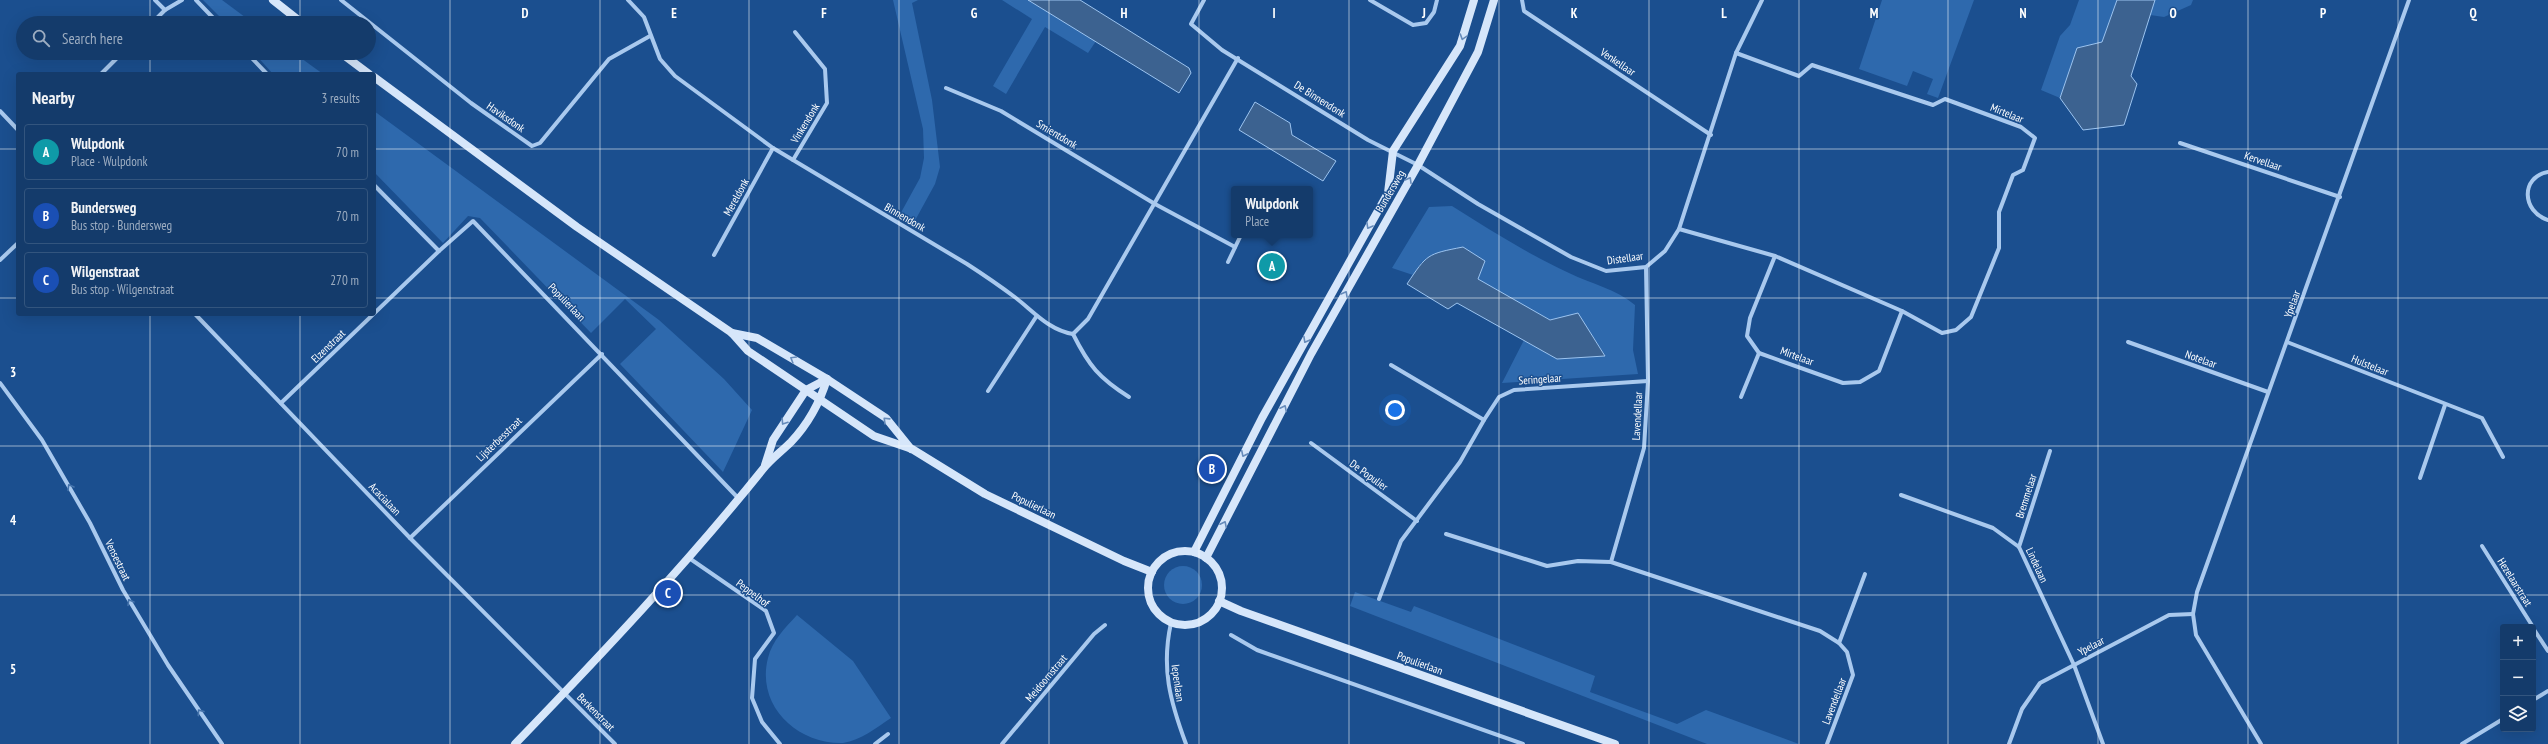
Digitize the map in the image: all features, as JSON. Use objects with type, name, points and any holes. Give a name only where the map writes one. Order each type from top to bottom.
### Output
[{"type":"street","points":[[155,0],[165,10]]},
{"type":"street","points":[[159,16],[165,10],[182,0]]},
{"type":"street","points":[[196,0],[211,16]]},
{"type":"street","points":[[273,0],[293,16]]},
{"type":"street","name":"Haviksdonk","points":[[341,0],[361,16]]},
{"type":"street","name":"Binnendonk","points":[[628,0],[644,17],[660,59],[675,76],[773,148],[967,264],[999,286],[1036,316],[1061,332],[1073,334]]},
{"type":"street","name":"De Binnendonk","points":[[1204,0],[1191,24],[1222,50],[1238,58],[1368,140],[1394,151]]},
{"type":"street","points":[[1370,0],[1413,25],[1426,23],[1434,12],[1437,0]]},
{"type":"street","name":"Bundersweg","points":[[1194,552],[1262,418],[1388,193],[1394,151],[1460,46],[1474,0]]},
{"type":"street","name":"Bundersweg","points":[[1206,558],[1311,354],[1418,165],[1478,52],[1494,0]]},
{"type":"street","name":"Venkellaar","points":[[1522,0],[1524,11],[1711,135]]},
{"type":"street","name":"Distellaar","points":[[1394,151],[1478,204],[1571,257],[1606,271],[1646,266],[1665,251],[1679,229],[1711,135],[1736,53],[1762,0]]},
{"type":"street","name":"Ypelaar","points":[[2261,744],[2196,635],[2193,614],[2197,592],[2268,392],[2340,197],[2409,0]]},
{"type":"street","name":"Haviksdonk","points":[[376,28],[471,103],[532,146],[540,143],[609,59],[650,36]]},
{"type":"street","name":"Vinkendonk","points":[[793,160],[828,103],[825,69],[794,32]]},
{"type":"street","name":"Mirtelaar","points":[[1679,229],[1775,256],[1902,311],[1942,333],[1956,330],[1970,317],[1999,248],[1999,212],[2013,175],[2022,170],[2035,138],[2021,127],[1946,99],[1933,105],[1812,65],[1798,76],[1736,53]]},
{"type":"street","points":[[1128,397],[1104,381],[1084,357],[1073,334],[1088,319],[1156,204],[1238,58]]},
{"type":"street","points":[[103,72],[115,60]]},
{"type":"street","points":[[254,60],[265,72]]},
{"type":"street","points":[[350,60],[366,72]]},
{"type":"street","name":"Populierlaan","points":[[376,78],[577,227],[732,332],[748,351],[874,436],[912,449],[984,494],[1124,561],[1152,572]]},
{"type":"street","name":"Smientdonk","points":[[946,88],[1001,111],[1156,204],[1235,247]]},
{"type":"street","points":[[0,111],[16,128]]},
{"type":"street","name":"Kervellaar","points":[[2180,143],[2340,197]]},
{"type":"street","name":"Mereldonk","points":[[714,255],[773,148]]},
{"type":"street","points":[[2548,172],[2536,177],[2531,183],[2527,198],[2534,212],[2548,220]]},
{"type":"street","points":[[376,187],[439,251]]},
{"type":"street","name":"Populierlaan","points":[[439,251],[473,221],[602,354],[740,500]]},
{"type":"street","points":[[1228,262],[1240,238]]},
{"type":"street","points":[[0,260],[16,245]]},
{"type":"street","name":"Elzenstraat","points":[[376,312],[439,251]]},
{"type":"street","points":[[1741,397],[1759,353],[1747,336],[1749,324],[1775,256]]},
{"type":"street","name":"Lavendellaar","points":[[1611,562],[1644,448],[1648,381],[1646,266]]},
{"type":"street","name":"Mirtelaar","points":[[1759,353],[1843,383],[1860,382],[1879,371],[1902,311]]},
{"type":"street","name":"Acacialaan","points":[[197,316],[410,538],[564,693]]},
{"type":"street","name":"Elzenstraat","points":[[281,403],[371,316]]},
{"type":"street","points":[[988,391],[1036,316]]},
{"type":"street","name":"Populierlaan","points":[[732,332],[758,338],[826,379],[886,418],[912,449]]},
{"type":"street","name":"Notelaar","points":[[2128,342],[2268,392]]},
{"type":"street","name":"Hulstelaar","points":[[2287,342],[2445,405],[2482,418],[2503,457]]},
{"type":"street","name":"Lijsterbesstraat","points":[[410,538],[602,354]]},
{"type":"street","points":[[1379,599],[1401,541],[1460,462],[1484,420],[1390,365]]},
{"type":"street","points":[[764,468],[773,440],[806,390],[826,379]]},
{"type":"street","points":[[515,744],[689,558],[740,500],[764,468],[793,440],[821,400],[826,379]]},
{"type":"street","name":"Seringelaar","points":[[1484,420],[1499,397],[1514,390],[1648,381]]},
{"type":"street","name":"Vensestraat","points":[[0,382],[42,440],[90,523],[123,590],[168,665],[222,744]]},
{"type":"street","points":[[2420,478],[2445,405]]},
{"type":"street","name":"De Populier","points":[[1311,443],[1417,521]]},
{"type":"street","name":"Bremmelaar","points":[[2019,547],[2050,451]]},
{"type":"street","name":"Lindelaan","points":[[1901,495],[1993,528],[2019,547],[2074,665]]},
{"type":"street","name":"Lavendellaar","points":[[1446,534],[1547,566],[1578,561],[1611,562],[1820,631],[1839,643],[1847,652],[1853,675],[1827,744]]},
{"type":"street","name":"Hezelaarstraat","points":[[2482,546],[2531,624]]},
{"type":"street","points":[[1181,552],[1194,552],[1206,558],[1215,567],[1220,578],[1222,589],[1219,601],[1205,619],[1183,625],[1171,622],[1161,616],[1153,607],[1148,596],[1148,583],[1152,572],[1159,562],[1170,555],[1181,552]]},
{"type":"street","name":"Peppelhof","points":[[689,558],[766,611],[774,633],[756,659],[752,698],[762,722],[780,744]]},
{"type":"street","points":[[1839,643],[1865,574]]},
{"type":"street","name":"Populierlaan","points":[[1219,601],[1241,611],[1615,744]]},
{"type":"street","name":"Ypelaar","points":[[2103,744],[2074,665],[2169,615],[2193,614]]},
{"type":"street","name":"Iepenlaan","points":[[1171,622],[1166,646],[1166,670],[1172,708],[1186,744]]},
{"type":"street","name":"Meidoornstraat","points":[[1002,744],[1094,634],[1105,625]]},
{"type":"street","name":"Hezelaarstraat","points":[[2536,632],[2548,651]]},
{"type":"street","points":[[1231,636],[1257,650],[1523,744]]},
{"type":"street","points":[[2009,744],[2022,709],[2040,683],[2074,665]]},
{"type":"street","points":[[2536,698],[2548,691]]},
{"type":"street","name":"Berkenstraat","points":[[564,693],[615,744]]},
{"type":"street","points":[[2462,744],[2500,721]]},
{"type":"street","points":[[875,744],[888,734]]},
{"type":"shaded area","points":[[203,0],[222,0],[244,16],[219,16]]},
{"type":"shaded area","points":[[893,0],[918,0],[912,3],[932,100],[940,167],[935,184],[912,226],[898,218],[920,178],[924,158],[923,129]]},
{"type":"shaded area","points":[[1002,0],[1028,0],[1096,41],[1088,53],[1045,27],[1006,94],[993,86],[1032,19]]},
{"type":"shaded area","points":[[1028,0],[1080,0],[1189,68],[1191,73],[1179,93]]},
{"type":"shaded area","points":[[1882,0],[1974,0],[1938,98],[1927,94],[1933,79],[1913,71],[1907,86],[1859,69]]},
{"type":"shaded area","points":[[2079,0],[2117,0],[2102,42],[2077,48],[2060,98],[2041,90],[2060,36],[2070,25]]},
{"type":"shaded area","points":[[2117,0],[2155,0],[2131,76],[2137,84],[2124,125],[2083,130],[2060,98],[2077,48],[2102,42]]},
{"type":"shaded area","points":[[2155,0],[2193,0],[2191,5],[2164,17],[2150,15]]},
{"type":"shaded area","points":[[260,60],[304,60],[320,72],[271,72]]},
{"type":"shaded area","points":[[1255,102],[1290,123],[1292,135],[1336,161],[1323,181],[1239,130]]},
{"type":"shaded area","points":[[376,112],[659,320],[724,379],[752,410],[723,472],[620,364],[656,329],[625,299],[591,333],[480,218],[468,216],[443,243],[376,174]]},
{"type":"shaded area","points":[[1452,206],[1524,250],[1569,273],[1612,291],[1628,299],[1635,305],[1633,350],[1638,374],[1502,383],[1524,340],[1557,359],[1605,355],[1578,314],[1550,320],[1477,279],[1485,261],[1422,262],[1413,275],[1392,268],[1429,207]]},
{"type":"shaded area","points":[[1463,247],[1485,261],[1478,279],[1550,320],[1578,313],[1605,356],[1557,359],[1457,303],[1448,309],[1407,284],[1419,267],[1429,257]]},
{"type":"shaded area","points":[[1183,566],[1196,572],[1202,585],[1196,598],[1183,604],[1170,598],[1164,585],[1170,572]]},
{"type":"shaded area","points":[[1355,592],[1411,612],[1414,606],[1595,676],[1590,692],[1677,724],[1706,710],[1799,744],[1707,744],[1350,606]]},
{"type":"shaded area","points":[[797,615],[853,661],[891,718],[874,730],[856,739],[843,743],[826,742],[809,737],[795,729],[783,718],[774,705],[768,691],[766,675],[768,658],[776,640]]},
{"type":"place","name":"Wulpdonk","points":[[1272,266]]},
{"type":"place","name":"Bundersweg","points":[[1212,469]]},
{"type":"place","name":"Wilgenstraat","points":[[668,593]]}]
